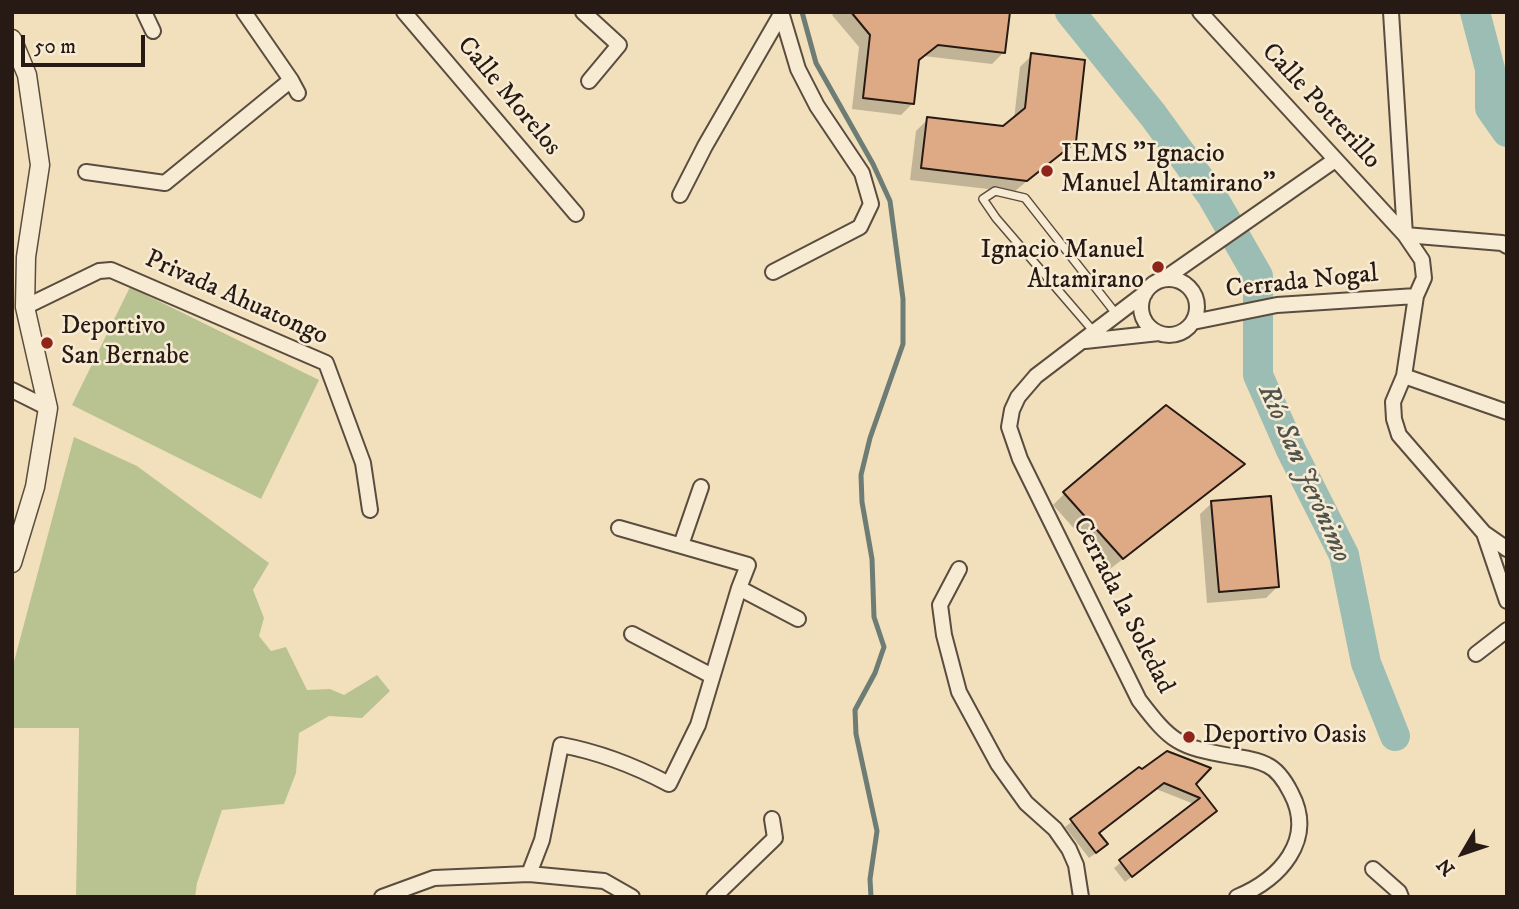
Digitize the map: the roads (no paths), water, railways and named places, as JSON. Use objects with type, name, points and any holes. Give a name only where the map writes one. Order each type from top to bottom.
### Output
[{"type":"street","points":[[144,12],[153,31]]},
{"type":"street","points":[[86,172],[165,183],[295,86],[244,12]]},
{"type":"street","name":"Calle Morelos","points":[[404,12],[576,214]]},
{"type":"street","points":[[583,12],[619,45],[589,81]]},
{"type":"street","name":"Calle Potrerillo","points":[[1199,12],[1405,235]]},
{"type":"street","points":[[1391,12],[1405,235],[1422,260],[1424,278],[1416,296],[1404,376],[1393,401],[1394,419],[1399,435],[1484,533],[1507,550]]},
{"type":"street","points":[[680,195],[780,14]]},
{"type":"street","points":[[774,272],[860,227],[871,204],[862,173],[817,106],[798,69],[780,14]]},
{"type":"street","points":[[12,39],[27,75],[40,165],[26,257],[25,307],[48,408],[35,487],[12,563]]},
{"type":"street","points":[[1160,333],[1145,320],[1142,302],[1145,293],[1153,284],[1335,160]]},
{"type":"street","points":[[1405,235],[1502,243],[1507,246]]},
{"type":"street","name":"Privada Ahuatongo","points":[[25,307],[99,271],[111,270],[326,363],[363,463],[370,510]]},
{"type":"street","points":[[1089,337],[1178,333],[1193,321],[1197,313],[1195,295],[1182,282],[1164,279]]},
{"type":"street","name":"Cerrada la Soledad","points":[[1145,293],[1036,376],[1018,397],[1009,427],[1012,441],[1126,675],[1139,700],[1156,723],[1176,741],[1199,751],[1250,759],[1269,765],[1285,782],[1300,810],[1295,846],[1278,873],[1255,889],[1237,897]]},
{"type":"street","name":"Cerrada Nogal","points":[[1193,321],[1277,305],[1416,296]]},
{"type":"street","points":[[1404,376],[1507,412]]},
{"type":"street","points":[[12,390],[48,408]]},
{"type":"street","points":[[681,545],[701,487]]},
{"type":"street","points":[[529,874],[542,840],[561,746],[587,750],[642,769],[669,784],[698,725],[748,565],[619,528]]},
{"type":"street","points":[[1484,533],[1507,601]]},
{"type":"street","points":[[959,569],[940,605],[944,635],[959,692],[998,764],[1026,803],[1055,829],[1069,849],[1076,865],[1081,897]]},
{"type":"street","points":[[739,588],[798,619]]},
{"type":"street","points":[[1476,654],[1507,630]]},
{"type":"street","points":[[632,634],[712,676]]},
{"type":"street","points":[[714,897],[775,838],[772,819]]},
{"type":"street","points":[[1373,869],[1399,892],[1401,897]]},
{"type":"street","points":[[382,897],[434,878],[529,874],[604,880],[632,897]]},
{"type":"lane","points":[[1089,337],[983,199],[995,191],[1026,198],[1117,315]]},
{"type":"waterway","points":[[802,12],[816,63],[873,164],[890,201],[903,299],[903,344],[870,438],[861,475],[862,502],[872,559],[874,617],[884,647],[875,673],[855,710],[856,734],[877,831],[870,879],[871,897]]},
{"type":"waterway","name":"Río San Jerónimo","points":[[1070,12],[1153,115],[1212,196],[1258,276],[1258,375],[1291,450],[1344,555],[1366,663],[1395,736]]},
{"type":"waterway","points":[[1475,12],[1490,69],[1490,108],[1507,132]]},
{"type":"place","name":"IEMS \"Ignacio Manuel Altamirano\"","points":[[1047,171]]},
{"type":"place","name":"Ignacio Manuel Altamirano","points":[[1158,267]]},
{"type":"place","name":"Deportivo San Bernabe","points":[[47,343]]},
{"type":"place","name":"Deportivo Oasis","points":[[1189,737]]}]
